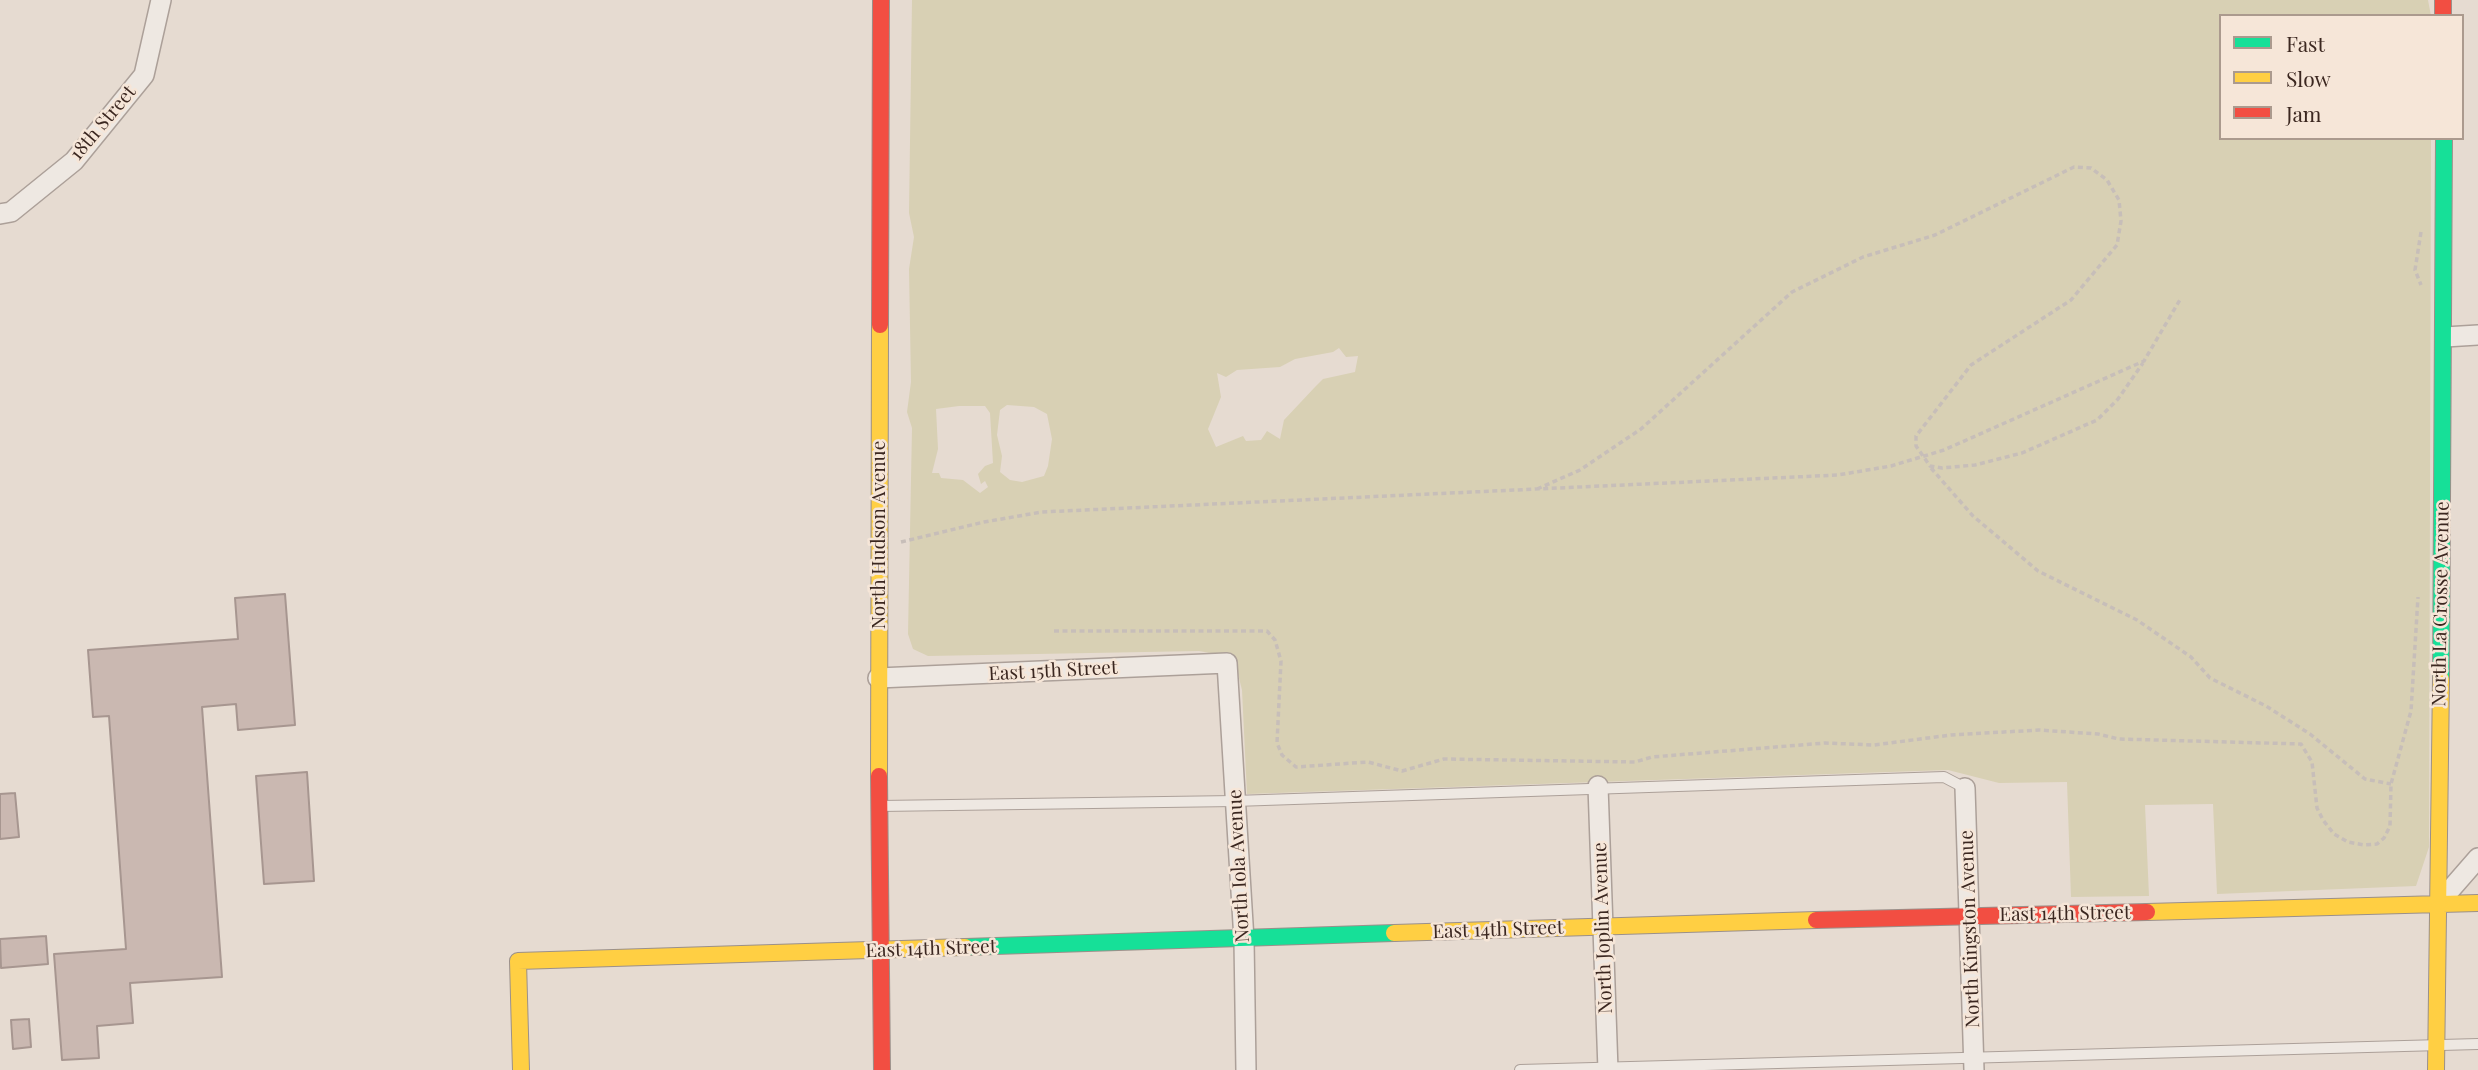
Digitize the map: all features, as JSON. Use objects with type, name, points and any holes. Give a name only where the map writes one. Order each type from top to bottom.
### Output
[{"type":"street","name":"18th Street","points":[[0,214],[11,212],[74,161],[144,75],[161,0]]},
{"type":"street","name":"North Hudson Avenue","points":[[881,0],[878,678],[882,1070]]},
{"type":"street","name":"North La Crosse Avenue","points":[[2436,1070],[2445,337],[2444,140]]},
{"type":"street","points":[[2445,337],[2478,335]]},
{"type":"street","name":"East 15th Street","points":[[878,678],[1227,663]]},
{"type":"street","name":"North Iola Avenue","points":[[1227,663],[1244,940],[1246,1070]]},
{"type":"street","name":"North Joplin Avenue","points":[[1598,786],[1608,1068]]},
{"type":"street","name":"North Kingston Avenue","points":[[1965,788],[1974,1064]]},
{"type":"street","points":[[2437,905],[2478,858]]},
{"type":"street","name":"East 14th Street","points":[[521,1070],[518,961],[1244,940],[1603,926],[2478,903]]},
{"type":"lane","points":[[879,806],[1236,801],[1598,786],[1944,777],[1965,788]]},
{"type":"lane","points":[[1520,1070],[1974,1064],[2478,1044]]},
{"type":"path","points":[[1531,491],[1580,470],[1641,429],[1702,377],[1766,314],[1792,292],[1820,275],[1863,257],[1935,235],[2063,170],[2091,168],[2107,180],[2119,200],[2121,221],[2117,245],[2071,299],[1971,365],[1916,436],[1922,456],[1973,516],[2038,571],[2137,620],[2191,657],[2210,678],[2266,705],[2310,734],[2365,779],[2391,784]]},
{"type":"path","points":[[2422,295],[2421,281],[2415,270],[2423,222]]},
{"type":"path","points":[[1930,466],[1975,465],[2058,440],[2097,420],[2118,400],[2180,298]]},
{"type":"path","points":[[879,547],[984,522],[1042,512],[1838,475],[1944,450],[2144,361]]},
{"type":"path","points":[[1054,631],[1267,631],[1275,640],[1281,661],[1282,682],[1276,714],[1277,743],[1282,755],[1296,767],[1368,762],[1402,771],[1444,759],[1635,762],[1652,757],[1825,743],[1911,743],[1951,735],[2039,730],[2098,734],[2119,739],[2301,744],[2312,762],[2318,808],[2323,820],[2341,838],[2364,845],[2377,844],[2384,838],[2390,826],[2391,784],[2412,711],[2418,596]]},
{"type":"shaded area","points":[[912,0],[2428,0],[2431,14],[2219,14],[2219,140],[2431,140],[2429,847],[2416,886],[2217,894],[2213,804],[2145,805],[2149,896],[2071,897],[2067,782],[1999,783],[1948,770],[1247,794],[1242,690],[1236,666],[1228,656],[1199,651],[928,656],[913,649],[908,634],[912,428],[907,412],[911,382],[909,269],[914,237],[909,213]],"holes":[[[1339,348],[1346,357],[1358,356],[1355,372],[1323,379],[1284,420],[1280,439],[1267,431],[1261,440],[1246,441],[1243,436],[1216,447],[1208,429],[1221,397],[1217,373],[1226,377],[1237,370],[1280,367],[1295,359],[1333,352]],[[1007,405],[1034,407],[1047,414],[1052,439],[1044,476],[1022,482],[1010,480],[1000,472],[1002,456],[997,435],[1000,410]],[[985,406],[990,413],[993,463],[985,466],[978,474],[981,484],[985,481],[988,487],[980,493],[963,480],[941,478],[939,473],[932,473],[938,449],[936,409]]]},
{"type":"building","points":[[285,594],[295,725],[238,730],[236,704],[202,707],[222,977],[130,983],[133,1023],[97,1026],[99,1058],[62,1060],[54,954],[126,949],[109,716],[93,717],[88,650],[238,639],[235,598]]},
{"type":"building","points":[[307,772],[314,881],[264,884],[256,776]]},
{"type":"building","points":[[15,793],[19,837],[0,839],[0,794]]},
{"type":"building","points":[[46,936],[48,964],[1,968],[0,939]]},
{"type":"building","points":[[29,1019],[31,1047],[13,1049],[11,1020]]},
{"type":"traffic: fast","points":[[2441,679],[2444,140]]},
{"type":"traffic: fast","points":[[965,947],[1394,933]]},
{"type":"traffic: slow","points":[[879,776],[880,325]]},
{"type":"traffic: slow","points":[[2436,1070],[2441,679]]},
{"type":"traffic: slow","points":[[2147,912],[2478,903]]},
{"type":"traffic: slow","points":[[1394,933],[1816,920]]},
{"type":"traffic: slow","points":[[521,1070],[518,961],[965,947]]},
{"type":"traffic: jam","points":[[880,325],[881,0]]},
{"type":"traffic: jam","points":[[2443,0],[2443,14]]},
{"type":"traffic: jam","points":[[879,776],[882,1070]]},
{"type":"traffic: jam","points":[[1816,920],[2147,912]]}]
